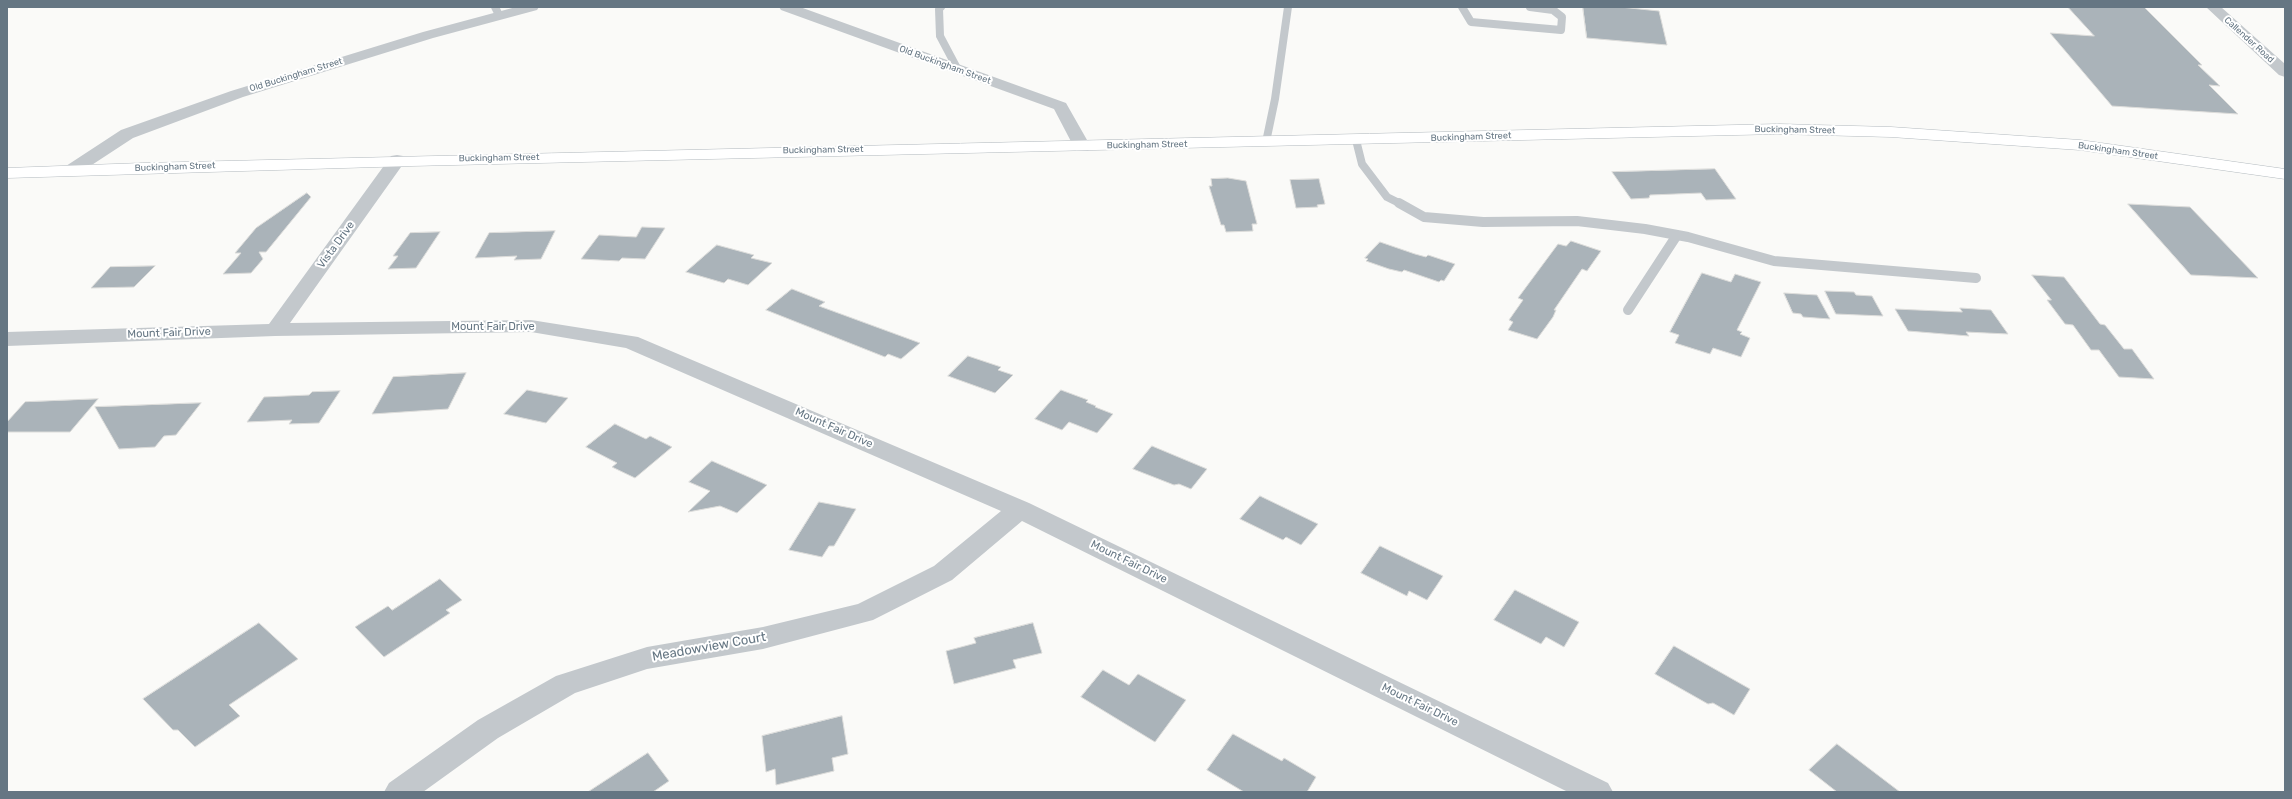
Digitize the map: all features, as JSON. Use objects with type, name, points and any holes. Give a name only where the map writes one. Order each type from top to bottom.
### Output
[{"type":"main road","name":"Buckingham Street","points":[[7,173],[396,160],[1356,140],[1726,130],[1891,132],[2080,145],[2285,174]]},
{"type":"street","name":"Old Buckingham Street","points":[[72,170],[126,134],[237,94],[428,35],[497,11],[532,7]]},
{"type":"street","name":"Old Buckingham Street","points":[[786,7],[1060,106],[1082,146]]},
{"type":"street","name":"Callender Road","points":[[2213,7],[2285,72]]},
{"type":"street","name":"Vista Drive","points":[[275,330],[396,160]]},
{"type":"street","name":"Mount Fair Drive","points":[[7,339],[275,330],[532,326],[631,342],[1020,509],[1598,792]]},
{"type":"street","name":"Meadowview Court","points":[[399,792],[488,729],[566,684],[647,658],[763,638],[864,613],[943,573],[1020,509]]},
{"type":"lane","points":[[941,7],[940,36],[958,70]]},
{"type":"lane","points":[[1266,142],[1275,99],[1288,7]]},
{"type":"lane","points":[[1462,7],[1471,22],[1561,30],[1562,17],[1553,10],[1530,7]]},
{"type":"lane","points":[[1356,140],[1362,164],[1387,197],[1424,217],[1483,222],[1577,221],[1677,235],[1774,261],[1976,278]]},
{"type":"lane","points":[[1628,310],[1677,235]]},
{"type":"building","points":[[1583,7],[1620,7],[1659,11],[1667,45],[1587,38]]},
{"type":"building","points":[[2068,7],[2144,7],[2202,65],[2198,65],[2220,86],[2209,85],[2238,114],[2112,106],[2050,33],[2094,36]]},
{"type":"building","points":[[1715,169],[1736,199],[1706,200],[1701,193],[1650,195],[1649,198],[1631,199],[1612,172]]},
{"type":"building","points":[[1228,178],[1246,181],[1257,224],[1252,224],[1253,231],[1226,232],[1224,225],[1221,225],[1209,186],[1212,186],[1211,179]]},
{"type":"building","points":[[1319,179],[1325,204],[1317,205],[1318,207],[1296,208],[1290,180]]},
{"type":"building","points":[[307,193],[311,197],[266,252],[259,252],[263,259],[251,273],[223,274],[241,253],[235,253],[256,228]]},
{"type":"building","points":[[2128,204],[2190,207],[2258,278],[2191,275]]},
{"type":"building","points":[[642,227],[665,228],[645,259],[622,258],[619,261],[581,259],[599,235],[636,237]]},
{"type":"building","points":[[555,231],[541,259],[514,260],[517,256],[475,258],[489,233]]},
{"type":"building","points":[[440,232],[416,268],[388,269],[398,256],[393,256],[410,233]]},
{"type":"building","points":[[1571,241],[1601,251],[1587,271],[1582,269],[1554,310],[1556,310],[1553,317],[1537,339],[1508,330],[1513,322],[1509,320],[1523,300],[1518,298],[1558,244],[1566,246]]},
{"type":"building","points":[[1380,242],[1415,254],[1426,257],[1428,255],[1455,264],[1444,281],[1441,280],[1439,282],[1404,270],[1402,272],[1389,269],[1366,261],[1368,259],[1365,258]]},
{"type":"building","points":[[717,245],[754,255],[751,258],[772,263],[748,285],[728,279],[724,283],[686,272]]},
{"type":"building","points":[[155,266],[134,287],[91,288],[110,267]]},
{"type":"building","points":[[1702,273],[1731,282],[1735,274],[1761,282],[1737,330],[1742,332],[1740,334],[1750,338],[1741,357],[1713,348],[1710,354],[1675,343],[1679,335],[1670,332]]},
{"type":"building","points":[[2032,275],[2064,277],[2100,324],[2105,325],[2124,349],[2132,349],[2154,379],[2119,377],[2099,350],[2091,350],[2073,325],[2065,324],[2047,300],[2051,300]]},
{"type":"building","points":[[792,289],[825,302],[819,306],[920,343],[901,359],[888,354],[885,357],[766,310]]},
{"type":"building","points":[[1825,291],[1854,292],[1856,295],[1872,296],[1883,316],[1836,314]]},
{"type":"building","points":[[1784,293],[1817,295],[1830,319],[1803,317],[1801,314],[1793,313]]},
{"type":"building","points":[[1960,308],[1991,310],[2008,334],[1966,332],[1969,336],[1908,331],[1895,309],[1962,312]]},
{"type":"building","points":[[968,356],[1001,367],[998,370],[1013,375],[995,393],[948,376]]},
{"type":"building","points":[[466,373],[448,409],[372,414],[393,377]]},
{"type":"building","points":[[527,390],[568,398],[546,423],[504,414]]},
{"type":"building","points":[[1061,390],[1088,400],[1086,402],[1113,414],[1097,433],[1069,422],[1062,430],[1035,419]]},
{"type":"building","points":[[340,391],[319,423],[289,424],[292,420],[247,422],[264,397],[309,395],[312,392]]},
{"type":"building","points":[[98,399],[70,432],[7,432],[7,422],[25,402]]},
{"type":"building","points":[[201,403],[176,435],[164,436],[155,447],[119,449],[95,407]]},
{"type":"building","points":[[615,424],[646,439],[650,436],[672,447],[635,478],[612,467],[617,463],[586,447]]},
{"type":"building","points":[[1152,446],[1207,469],[1191,489],[1179,484],[1174,485],[1133,469]]},
{"type":"building","points":[[712,461],[767,485],[737,513],[720,506],[688,512],[710,491],[689,482]]},
{"type":"building","points":[[1260,496],[1318,524],[1301,545],[1286,537],[1283,540],[1240,519]]},
{"type":"building","points":[[819,502],[856,509],[834,546],[829,546],[822,557],[789,550]]},
{"type":"building","points":[[1380,546],[1443,576],[1427,600],[1409,591],[1407,596],[1361,573]]},
{"type":"building","points":[[440,579],[462,600],[446,610],[450,613],[384,657],[355,627],[388,606],[392,610]]},
{"type":"building","points":[[1515,590],[1579,622],[1564,647],[1546,637],[1541,644],[1494,620]]},
{"type":"building","points":[[259,623],[298,659],[229,705],[240,716],[195,747],[178,730],[173,730],[143,699]]},
{"type":"building","points":[[1033,623],[1042,653],[1013,660],[1016,668],[954,684],[946,651],[976,643],[974,638]]},
{"type":"building","points":[[1674,646],[1750,689],[1734,715],[1713,703],[1708,704],[1655,674]]},
{"type":"building","points":[[1103,670],[1129,685],[1138,674],[1186,700],[1155,742],[1081,697]]},
{"type":"building","points":[[842,716],[848,754],[832,758],[834,771],[776,785],[775,769],[766,772],[762,736]]},
{"type":"building","points":[[1233,734],[1282,761],[1284,758],[1316,777],[1307,792],[1244,792],[1207,770]]},
{"type":"building","points":[[1837,744],[1900,792],[1837,792],[1809,770]]},
{"type":"building","points":[[648,753],[669,781],[653,792],[588,792]]}]
